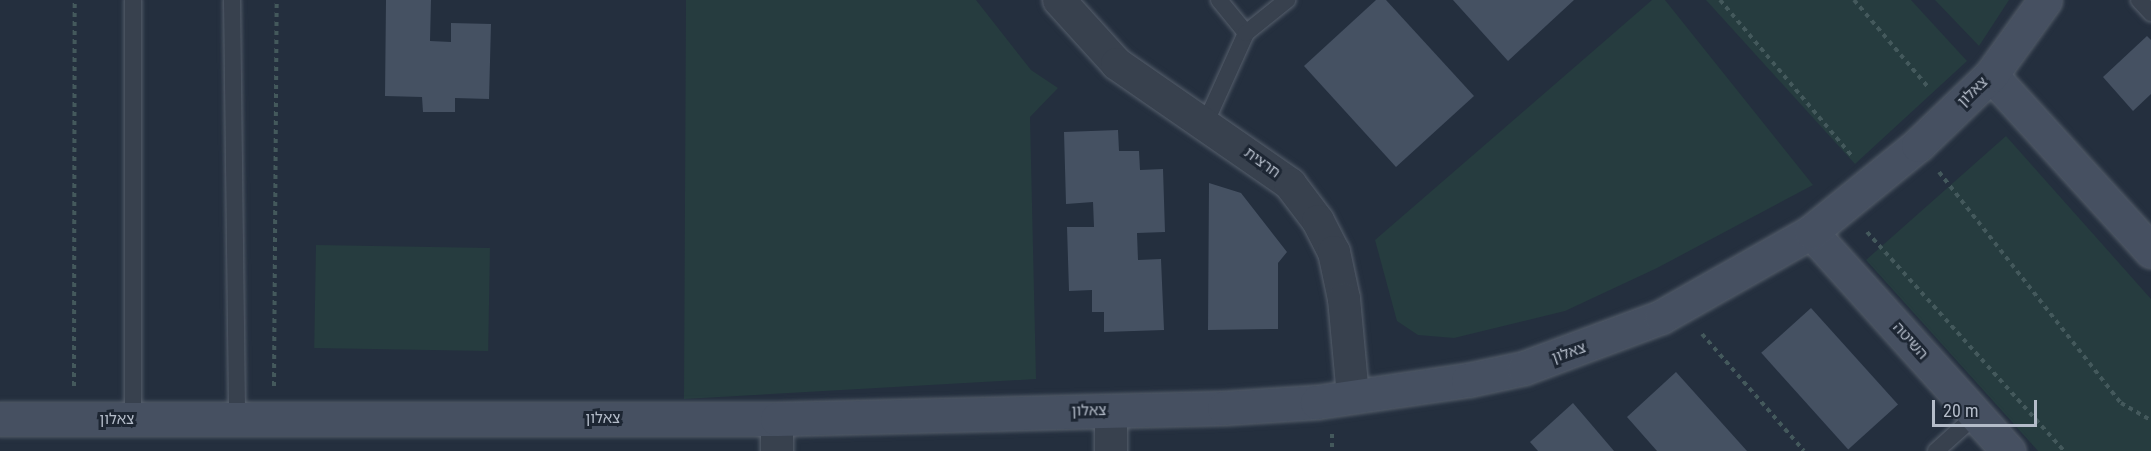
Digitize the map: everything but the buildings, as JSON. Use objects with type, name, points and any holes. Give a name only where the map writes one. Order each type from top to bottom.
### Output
[{"type":"street","name":"חרצית","points":[[1059,0],[1117,63],[1290,184],[1318,221],[1334,252],[1344,299],[1353,396]]},
{"type":"street","name":"צאלון","points":[[0,419],[777,419],[1224,408],[1414,390],[1524,368],[1594,345],[1679,308],[1811,232],[1918,146],[1991,75],[2045,0]]},
{"type":"street","points":[[1991,75],[2151,251]]},
{"type":"street","name":"השיטה","points":[[1811,232],[2008,451]]},
{"type":"street","points":[[1110,411],[1111,451]]},
{"type":"street","points":[[777,419],[777,451]]},
{"type":"lane","points":[[133,0],[133,420]]},
{"type":"lane","points":[[232,0],[237,419]]},
{"type":"lane","points":[[1219,0],[1246,33]]},
{"type":"lane","points":[[1205,124],[1246,33],[1287,0]]},
{"type":"lane","points":[[2139,0],[2151,13]]},
{"type":"lane","points":[[1936,451],[1976,415]]},
{"type":"path","points":[[74,419],[75,0]]},
{"type":"path","points":[[273,419],[277,0]]},
{"type":"path","points":[[1720,0],[1873,181]]},
{"type":"path","points":[[1854,0],[1951,113]]},
{"type":"path","points":[[1918,146],[2121,403],[2151,420]]},
{"type":"path","points":[[1845,206],[2064,451]]},
{"type":"path","points":[[1679,308],[1804,451]]},
{"type":"green space","points":[[686,0],[976,0],[1031,70],[1058,88],[1030,117],[1036,379],[684,399]]},
{"type":"green space","points":[[1652,0],[1665,0],[1813,185],[1657,268],[1565,311],[1454,338],[1418,335],[1397,321],[1375,240]]},
{"type":"green space","points":[[1706,0],[1911,0],[1967,61],[1855,164]]},
{"type":"green space","points":[[1935,0],[2009,0],[1979,46]]},
{"type":"green space","points":[[2006,136],[2151,299],[2151,451],[2038,451],[1866,260]]},
{"type":"green space","points":[[316,245],[490,248],[488,351],[314,348]]}]
